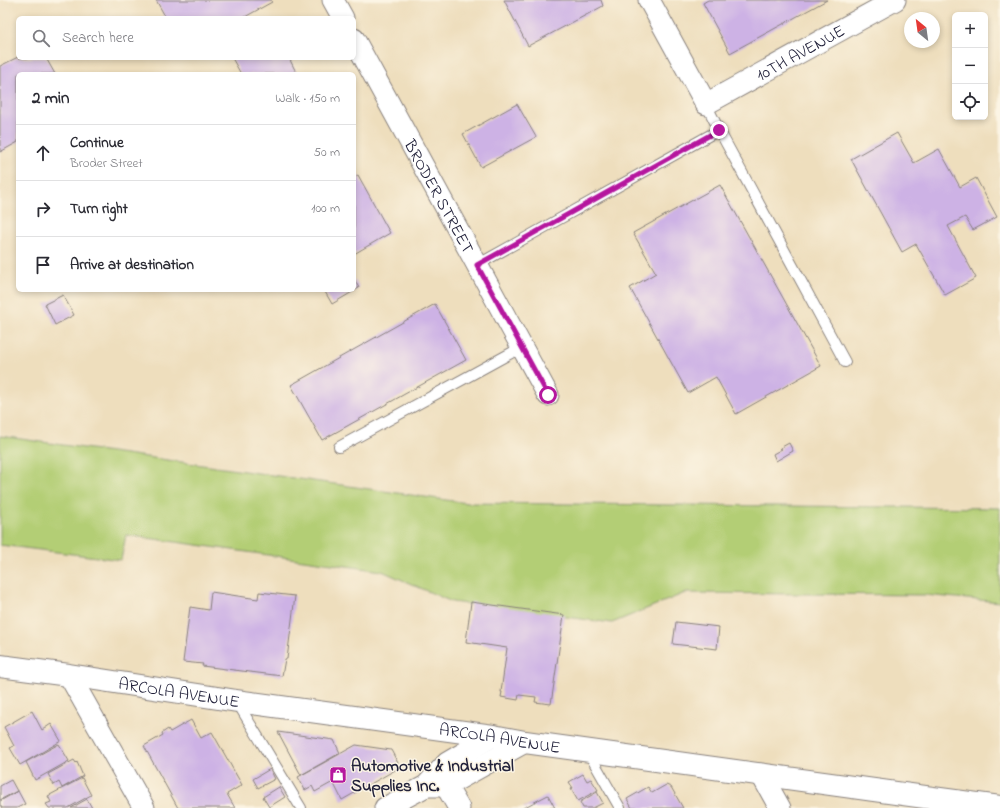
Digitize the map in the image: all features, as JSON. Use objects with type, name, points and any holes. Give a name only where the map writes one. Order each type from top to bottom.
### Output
[{"type":"main road","name":"ARCOLA AVENUE","points":[[0,666],[237,701],[493,736],[525,742],[761,774],[928,803],[1000,807]]},
{"type":"street","points":[[333,0],[342,16]]},
{"type":"street","points":[[649,0],[706,104]]},
{"type":"street","name":"10TH AVENUE","points":[[706,104],[894,0]]},
{"type":"street","name":"BRODER STREET","points":[[356,43],[548,395]]},
{"type":"street","points":[[68,675],[144,808]]},
{"type":"street","points":[[385,808],[426,786],[447,762],[493,736]]},
{"type":"street","points":[[426,786],[446,786],[525,742]]},
{"type":"street","points":[[761,774],[780,808]]},
{"type":"street","points":[[446,786],[459,808]]},
{"type":"lane","points":[[706,104],[845,362]]},
{"type":"lane","points":[[477,265],[719,130]]},
{"type":"lane","points":[[339,447],[522,347]]},
{"type":"lane","points":[[237,701],[301,808]]},
{"type":"lane","points":[[587,750],[620,808]]},
{"type":"green space","points":[[0,436],[467,503],[1000,508],[1000,602],[925,595],[685,593],[612,623],[452,602],[382,571],[126,535],[121,560],[0,545]]},
{"type":"building","points":[[156,0],[271,0],[272,2],[247,16],[165,16]]},
{"type":"building","points":[[504,0],[601,0],[603,6],[528,46]]},
{"type":"building","points":[[708,0],[827,0],[730,53],[703,3]]},
{"type":"building","points":[[16,58],[16,60],[47,60],[54,72],[16,72],[16,143],[0,152],[0,66]]},
{"type":"building","points":[[233,60],[290,60],[296,72],[240,72]]},
{"type":"building","points":[[517,104],[536,137],[481,167],[463,134]]},
{"type":"building","points":[[897,133],[914,163],[939,149],[960,187],[976,178],[997,217],[973,230],[965,217],[948,226],[976,278],[945,295],[916,244],[902,252],[851,159]]},
{"type":"building","points":[[358,175],[390,233],[356,253],[356,176]]},
{"type":"building","points":[[720,185],[821,366],[736,414],[716,377],[688,393],[630,288],[656,273],[633,233]]},
{"type":"building","points":[[356,283],[359,288],[356,290]]},
{"type":"building","points":[[325,292],[352,292],[332,304]]},
{"type":"building","points":[[63,295],[74,315],[55,325],[45,304]]},
{"type":"building","points":[[435,304],[466,360],[322,440],[291,385]]},
{"type":"building","points":[[789,443],[793,451],[776,461],[773,454]]},
{"type":"building","points":[[211,592],[258,599],[259,592],[295,596],[287,659],[285,659],[282,676],[202,666],[203,664],[183,662],[190,607],[209,610]]},
{"type":"building","points":[[471,602],[564,615],[551,704],[535,702],[536,697],[519,695],[518,700],[501,697],[507,648],[466,642]]},
{"type":"building","points":[[676,622],[719,627],[717,649],[673,644]]},
{"type":"building","points":[[32,711],[42,730],[51,724],[61,741],[20,765],[10,748],[14,746],[4,727]]},
{"type":"building","points":[[191,720],[201,738],[212,732],[242,785],[227,794],[235,808],[178,808],[144,746],[163,735],[162,733],[168,729],[170,732]]},
{"type":"building","points":[[278,732],[334,740],[340,753],[301,775]]},
{"type":"building","points":[[59,744],[69,761],[35,780],[26,762]]},
{"type":"building","points":[[356,745],[391,750],[399,765],[397,769],[342,800],[333,782],[315,792],[312,786],[305,790],[298,777]]},
{"type":"building","points":[[74,760],[76,763],[77,762],[83,776],[62,788],[59,782],[54,785],[48,774]]},
{"type":"building","points":[[270,769],[275,779],[258,788],[253,779]]},
{"type":"building","points":[[583,774],[587,781],[591,779],[598,790],[578,801],[569,782]]},
{"type":"building","points":[[82,778],[91,795],[68,808],[49,808],[46,804],[51,802],[48,796]]},
{"type":"building","points":[[11,780],[17,791],[0,800],[0,786]]},
{"type":"building","points":[[666,785],[671,787],[683,808],[632,808],[627,799],[648,787],[652,793]]},
{"type":"building","points":[[279,787],[285,797],[269,807],[263,797]]},
{"type":"building","points":[[18,791],[25,804],[17,808],[2,808],[0,801]]},
{"type":"building","points":[[597,792],[603,803],[593,808],[583,808],[580,802]]},
{"type":"building","points":[[548,795],[555,808],[523,808]]},
{"type":"building","points":[[87,799],[92,808],[71,808]]},
{"type":"place","name":"Automotive & Industrial Supplies Inc.","points":[[338,775]]},
{"type":"route","points":[[548,395],[477,265],[719,130]]}]
